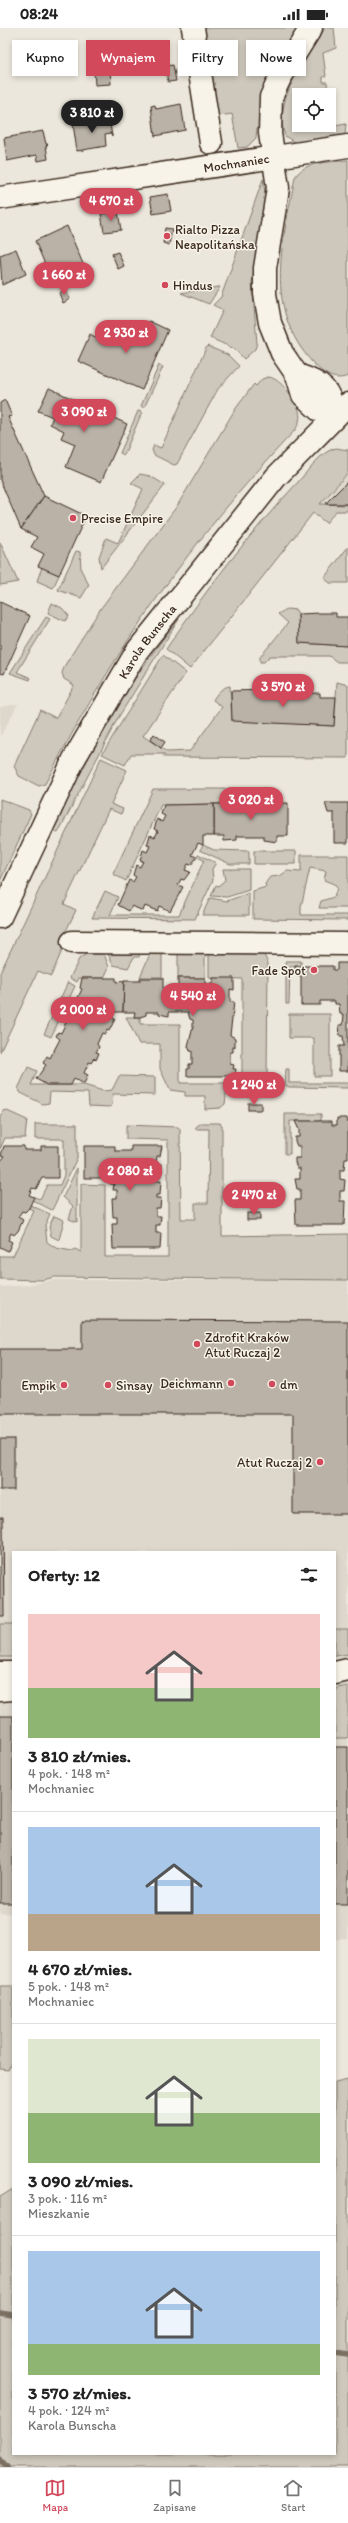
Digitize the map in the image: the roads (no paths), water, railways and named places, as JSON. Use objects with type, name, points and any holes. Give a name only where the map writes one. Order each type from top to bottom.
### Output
[{"type":"street","points":[[193,28],[211,143]]},
{"type":"street","points":[[311,28],[280,78],[271,97],[269,125],[273,158],[348,146]]},
{"type":"street","name":"Mochnaniec","points":[[0,198],[273,158],[278,188],[265,268],[266,304],[270,323],[282,353],[297,375],[303,395],[319,410],[342,410]]},
{"type":"street","name":"Karola Bunscha","points":[[0,917],[74,759],[137,651],[180,595],[276,477],[342,410]]},
{"type":"street","points":[[72,942],[348,944]]},
{"type":"street","points":[[0,1673],[12,1673]]},
{"type":"street","points":[[0,1690],[12,1689]]},
{"type":"waterway","points":[[0,2313],[12,2315]]},
{"type":"waterway","points":[[336,2353],[348,2355]]},
{"type":"waterway","points":[[0,2459],[7,2467]]},
{"type":"place","name":"Rialto Pizza Neapolitańska","points":[[167,236]]},
{"type":"place","name":"Hindus","points":[[165,285]]},
{"type":"place","name":"Precise Empire","points":[[73,518]]},
{"type":"place","name":"Fade Spot","points":[[314,970]]},
{"type":"place","name":"Zdrofit Kraków Atut Ruczaj 2","points":[[197,1344]]},
{"type":"place","name":"Deichmann","points":[[231,1383]]},
{"type":"place","name":"dm","points":[[272,1384]]},
{"type":"place","name":"Empik","points":[[64,1385]]},
{"type":"place","name":"Sinsay","points":[[108,1385]]},
{"type":"place","name":"Atut Ruczaj 2","points":[[320,1462]]}]
